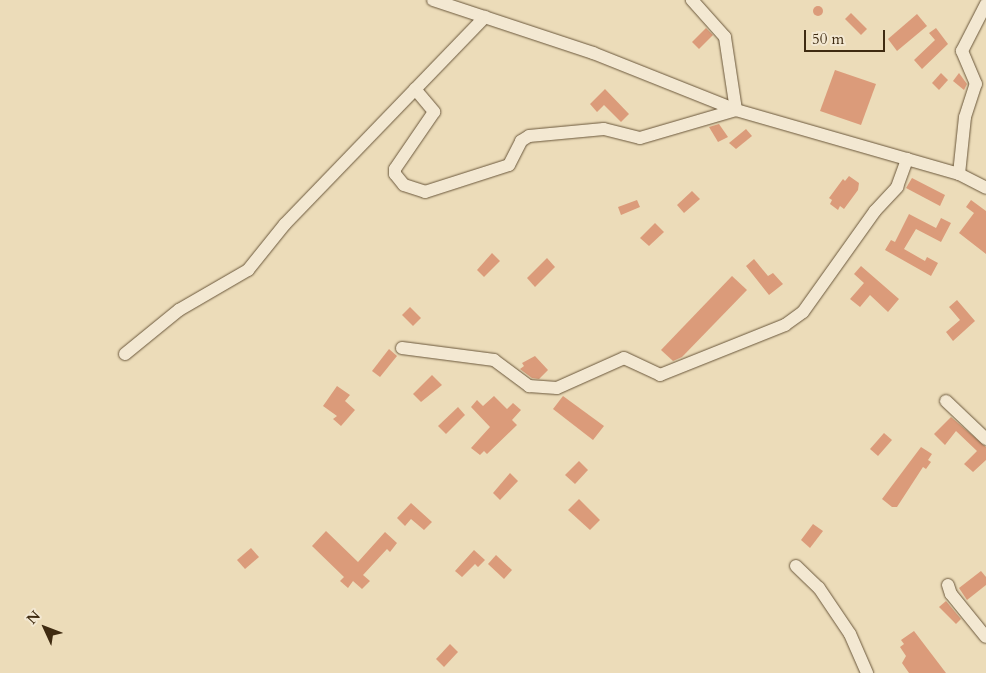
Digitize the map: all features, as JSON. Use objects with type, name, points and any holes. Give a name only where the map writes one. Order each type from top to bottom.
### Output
[{"type":"street","points":[[433,0],[593,53],[736,110],[959,174],[986,188]]},
{"type":"street","points":[[692,0],[725,37],[736,110]]},
{"type":"street","points":[[959,174],[965,116],[976,84],[962,51],[986,4]]},
{"type":"street","points":[[125,354],[179,310],[248,270],[285,224],[485,17]]},
{"type":"street","points":[[415,88],[434,112],[395,169],[395,174],[397,180],[416,192],[434,191],[509,165],[521,141],[529,136],[604,129],[640,138],[736,110]]},
{"type":"street","points":[[402,348],[494,360],[529,386],[557,388],[624,358],[660,375],[785,325],[803,312],[875,211],[897,187],[907,159]]},
{"type":"street","points":[[946,401],[986,439]]},
{"type":"street","points":[[796,566],[819,588],[850,634],[867,673]]},
{"type":"street","points":[[948,585],[951,594],[986,637]]},
{"type":"building","points":[[816,6],[820,6],[823,11],[822,15],[816,16],[813,13],[813,9]]},
{"type":"building","points":[[851,13],[867,29],[861,35],[845,19]]},
{"type":"building","points":[[917,14],[927,26],[897,51],[888,39]]},
{"type":"building","points":[[706,28],[713,35],[699,49],[692,42]]},
{"type":"building","points":[[936,28],[948,44],[922,69],[914,60],[935,40],[929,33]]},
{"type":"building","points":[[835,70],[876,84],[861,125],[820,111]]},
{"type":"building","points":[[941,73],[948,80],[939,90],[932,83]]},
{"type":"building","points":[[959,73],[967,84],[964,90],[953,81]]},
{"type":"building","points":[[605,89],[629,114],[621,122],[604,105],[597,112],[590,104]]},
{"type":"building","points":[[719,124],[728,137],[718,142],[709,127]]},
{"type":"building","points":[[746,129],[752,136],[736,149],[729,143]]},
{"type":"building","points":[[849,176],[859,183],[858,190],[844,209],[840,206],[838,210],[830,204],[832,200],[829,198],[843,179],[845,181]]},
{"type":"building","points":[[912,178],[945,195],[940,206],[906,188]]},
{"type":"building","points":[[692,191],[700,199],[684,213],[677,205]]},
{"type":"building","points":[[637,200],[640,207],[621,215],[618,207]]},
{"type":"building","points":[[971,200],[986,211],[986,254],[959,233],[974,213],[966,207]]},
{"type":"building","points":[[909,214],[936,228],[941,218],[951,223],[941,242],[916,229],[904,249],[925,261],[927,257],[938,263],[931,276],[885,250],[891,240],[895,242]]},
{"type":"building","points":[[655,223],[664,232],[649,246],[640,238]]},
{"type":"building","points":[[492,253],[500,261],[484,277],[477,270]]},
{"type":"building","points":[[547,258],[555,267],[535,287],[527,278]]},
{"type":"building","points":[[754,259],[768,276],[773,273],[783,284],[769,295],[746,266]]},
{"type":"building","points":[[861,266],[899,299],[888,312],[870,295],[860,307],[850,299],[864,283],[854,274]]},
{"type":"building","points":[[732,276],[747,290],[682,357],[673,361],[661,350]]},
{"type":"building","points":[[957,300],[975,321],[953,341],[946,332],[960,320],[949,307]]},
{"type":"building","points":[[410,307],[421,318],[413,326],[402,315]]},
{"type":"building","points":[[389,349],[397,356],[380,377],[372,371]]},
{"type":"building","points":[[535,356],[548,370],[539,379],[532,378],[520,369],[524,366],[522,363]]},
{"type":"building","points":[[432,375],[442,385],[421,402],[413,394]]},
{"type":"building","points":[[337,386],[350,395],[345,401],[355,410],[341,426],[333,419],[337,416],[323,406]]},
{"type":"building","points":[[494,396],[507,409],[513,403],[521,410],[512,420],[517,425],[487,454],[484,451],[480,455],[471,448],[490,427],[471,407],[477,400],[483,406]]},
{"type":"building","points":[[563,396],[604,426],[593,440],[553,409]]},
{"type":"building","points":[[458,407],[465,415],[446,434],[438,426]]},
{"type":"building","points":[[951,417],[986,447],[986,460],[973,472],[964,464],[977,451],[956,431],[945,445],[934,434]]},
{"type":"building","points":[[884,433],[892,440],[878,456],[870,449]]},
{"type":"building","points":[[921,447],[932,454],[928,460],[931,462],[926,469],[923,467],[897,507],[892,507],[882,499]]},
{"type":"building","points":[[579,461],[588,470],[575,484],[565,475]]},
{"type":"building","points":[[510,473],[518,481],[500,500],[493,493]]},
{"type":"building","points":[[579,499],[600,520],[590,530],[568,510]]},
{"type":"building","points":[[411,503],[432,522],[424,530],[411,519],[405,526],[397,518]]},
{"type":"building","points":[[813,524],[823,531],[810,548],[801,540]]},
{"type":"building","points":[[326,531],[358,562],[385,532],[397,543],[390,552],[387,549],[363,575],[370,581],[362,589],[353,581],[348,588],[340,581],[344,577],[312,546]]},
{"type":"building","points":[[251,548],[259,557],[245,569],[237,560]]},
{"type":"building","points":[[474,550],[485,560],[478,567],[475,564],[462,577],[455,571]]},
{"type":"building","points":[[496,555],[512,570],[504,579],[488,564]]},
{"type":"building","points":[[981,571],[986,577],[986,585],[967,600],[959,588]]},
{"type":"building","points":[[946,601],[961,619],[956,624],[939,607]]},
{"type":"building","points":[[914,631],[946,673],[909,673],[902,663],[906,656],[900,647],[904,644],[901,640]]},
{"type":"building","points":[[450,644],[458,652],[444,667],[436,659]]}]
